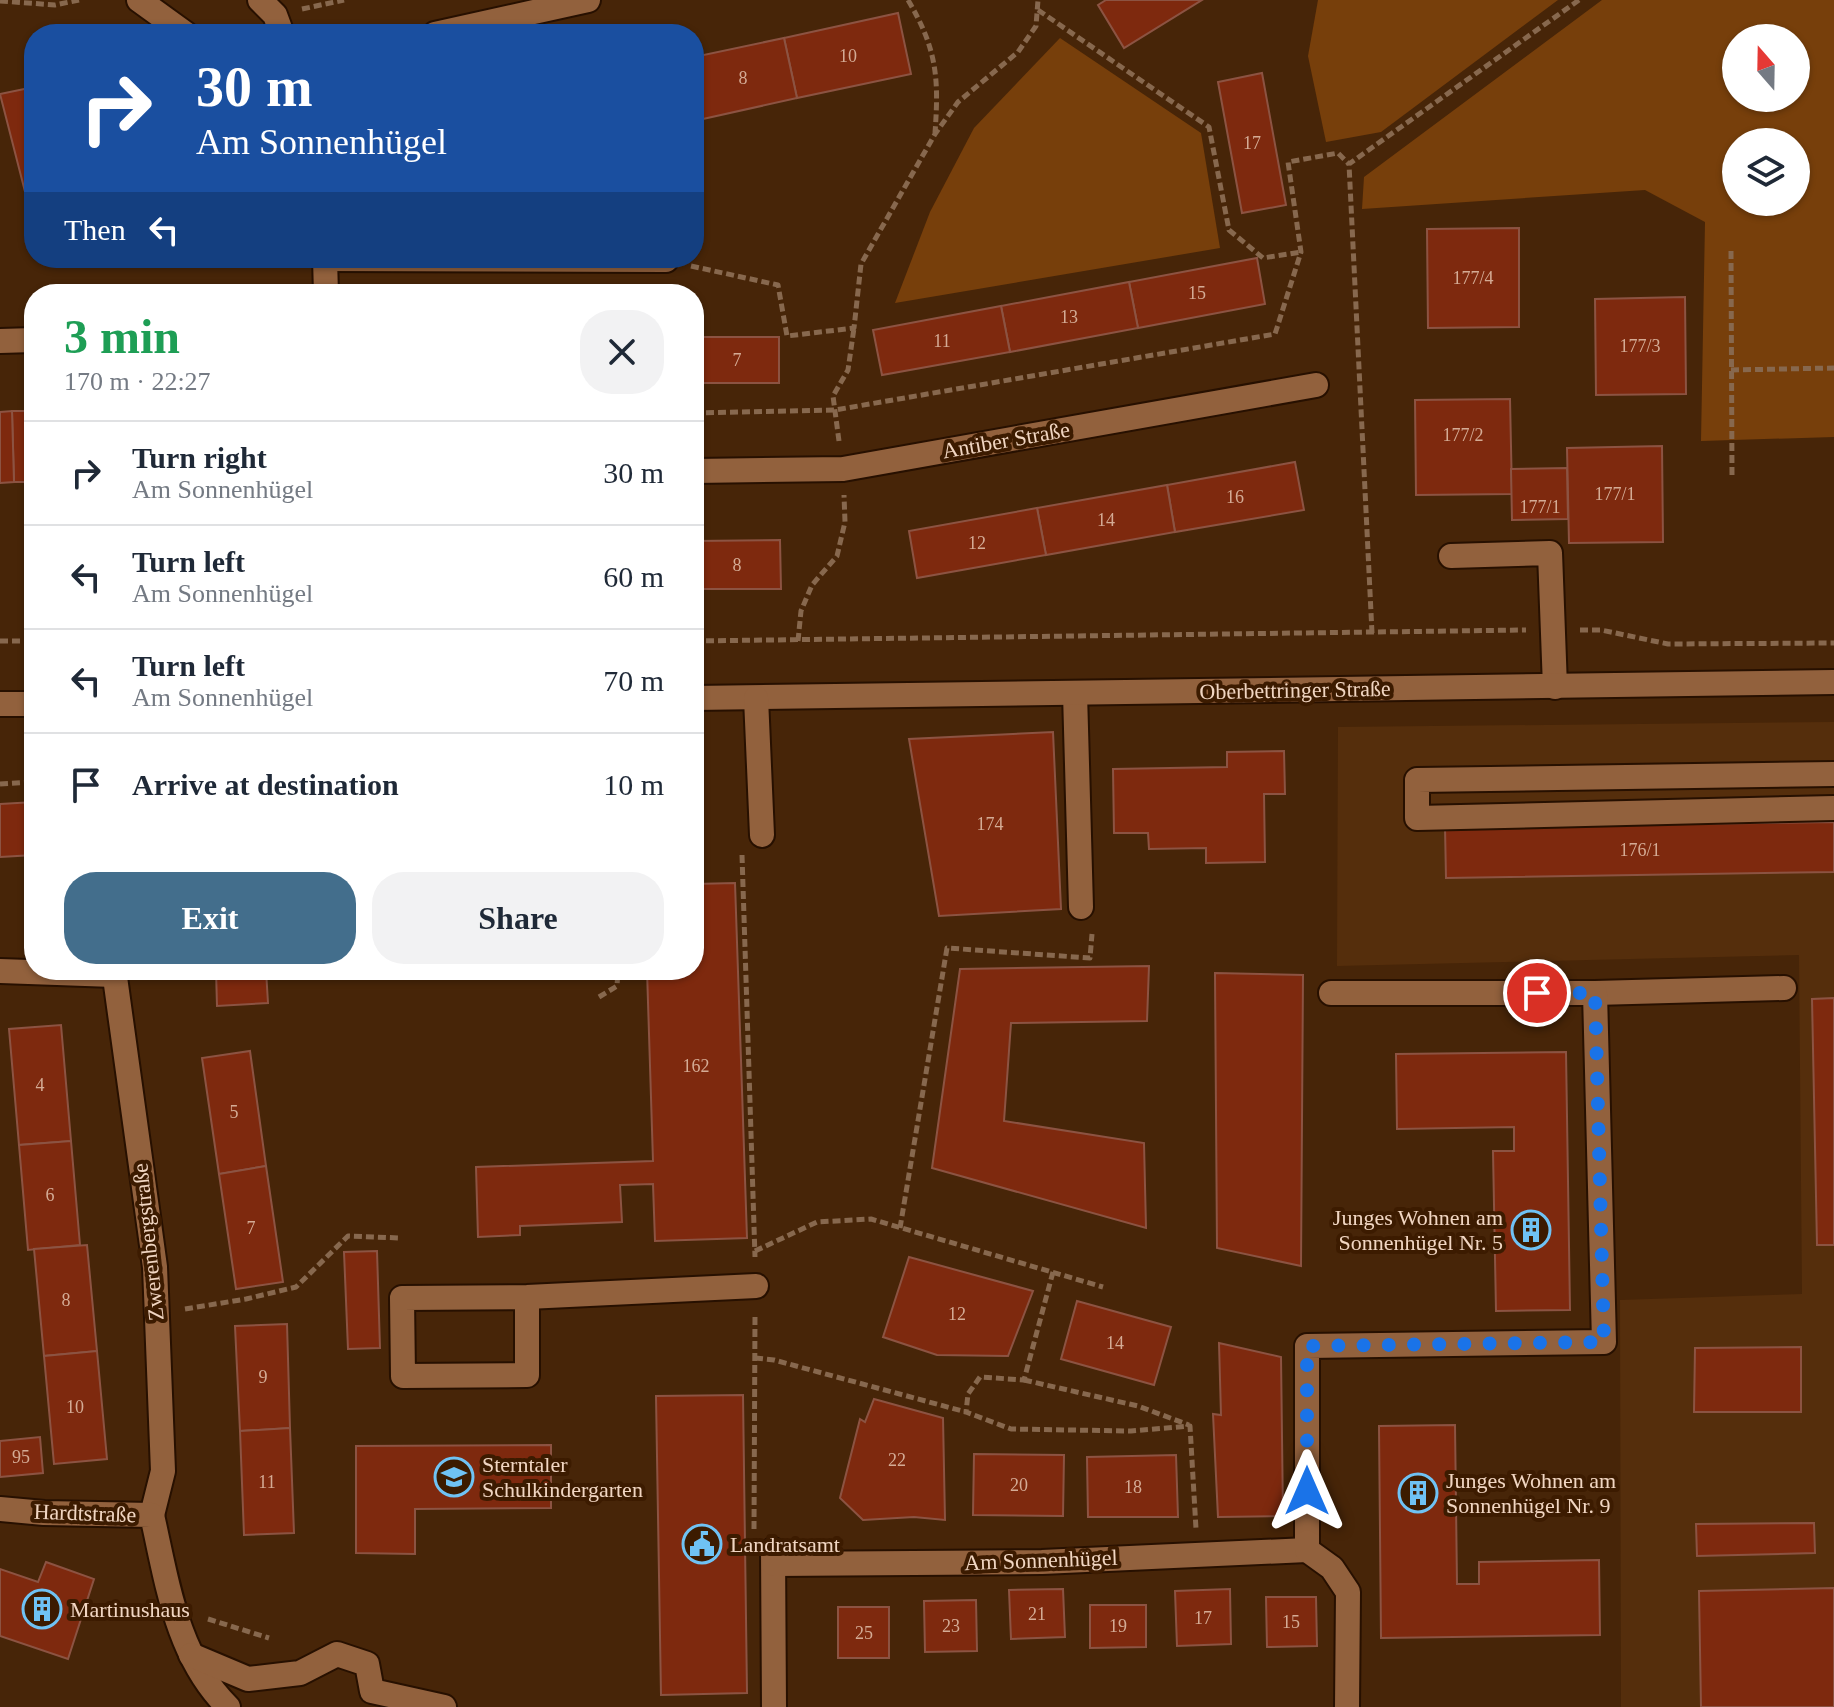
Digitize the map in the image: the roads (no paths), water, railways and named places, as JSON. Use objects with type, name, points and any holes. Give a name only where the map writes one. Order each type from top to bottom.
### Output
[{"type":"street","points":[[139,0],[172,24]]},
{"type":"street","points":[[480,24],[588,0]]},
{"type":"street","points":[[0,341],[24,340]]},
{"type":"street","name":"Antiber Straße","points":[[704,471],[843,469],[1316,385]]},
{"type":"street","points":[[1451,556],[1550,553],[1555,687]]},
{"type":"street","name":"Oberbettringer Straße","points":[[704,698],[1834,682]]},
{"type":"street","points":[[1075,693],[1081,907]]},
{"type":"street","points":[[756,698],[762,835]]},
{"type":"street","points":[[0,704],[24,704]]},
{"type":"street","points":[[1834,774],[1417,780],[1417,818],[1834,808]]},
{"type":"street","points":[[0,971],[24,971]]},
{"type":"street","name":"Zwerenbergstraße","points":[[115,980],[155,1267],[163,1471],[152,1515]]},
{"type":"street","points":[[1331,993],[1595,993],[1784,988]]},
{"type":"street","points":[[1347,1707],[1348,1592],[1332,1568],[1307,1550],[1307,1346],[1604,1342],[1595,993]]},
{"type":"street","points":[[527,1297],[527,1375],[403,1376],[402,1298],[527,1297],[756,1286]]},
{"type":"street","name":"Hardtstraße","points":[[0,1509],[152,1515],[172,1608],[191,1655],[212,1691],[228,1707]]},
{"type":"street","name":"Am Sonnenhügel","points":[[774,1707],[773,1556],[1042,1562],[1307,1550]]},
{"type":"street","points":[[191,1655],[248,1679],[300,1673],[337,1654],[367,1664],[372,1691],[444,1707]]},
{"type":"place","name":"Junges Wohnen am Sonnenhügel Nr. 5","points":[[1531,1230]]},
{"type":"place","name":"Sterntaler Schulkindergarten","points":[[454,1477]]},
{"type":"place","name":"Junges Wohnen am Sonnenhügel Nr. 9","points":[[1418,1493]]},
{"type":"place","name":"Landratsamt","points":[[702,1544]]},
{"type":"place","name":"Martinushaus","points":[[42,1609]]}]
